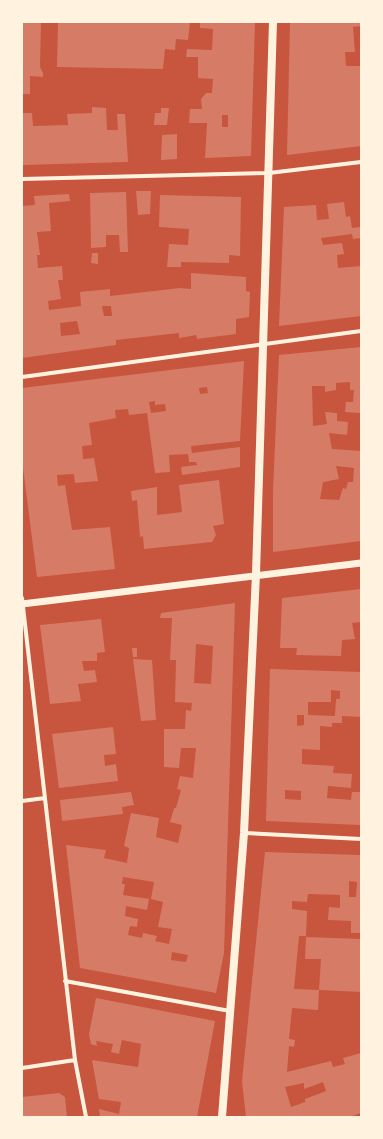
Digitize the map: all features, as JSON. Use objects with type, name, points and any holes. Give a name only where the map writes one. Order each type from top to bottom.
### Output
[{"type":"main road","points":[[222,1117],[244,833],[256,574],[273,22]]},
{"type":"street","points":[[22,179],[269,173],[361,162]]},
{"type":"street","points":[[22,377],[361,331]]},
{"type":"street","points":[[86,1117],[75,1060],[22,602],[361,563]]},
{"type":"street","points":[[22,801],[45,798]]},
{"type":"street","points":[[244,833],[361,839]]},
{"type":"street","points":[[66,981],[230,1011]]},
{"type":"street","points":[[22,1068],[75,1060]]},
{"type":"building","points":[[22,22],[41,22],[40,67],[43,77],[30,76],[30,94],[22,94]]},
{"type":"building","points":[[58,22],[190,22],[188,40],[176,39],[175,50],[165,49],[163,69],[57,67]]},
{"type":"building","points":[[200,22],[255,22],[251,156],[205,158],[207,123],[189,123],[190,109],[202,109],[201,99],[206,93],[212,93],[213,79],[198,78],[198,57],[186,57],[187,49],[212,50],[213,29],[200,28]],"holes":[[[222,115],[228,115],[228,127],[222,127]]]},
{"type":"building","points":[[290,22],[361,22],[361,26],[353,27],[355,52],[345,52],[346,66],[361,66],[361,146],[287,155]]},
{"type":"building","points":[[92,107],[106,108],[107,130],[118,130],[117,114],[125,114],[128,162],[22,165],[22,113],[32,113],[33,126],[68,125],[67,114],[92,113]]},
{"type":"building","points":[[161,108],[169,108],[167,125],[154,125],[155,113],[161,113]]},
{"type":"building","points":[[177,134],[177,159],[161,160],[162,135]]},
{"type":"building","points":[[136,191],[151,191],[150,214],[138,215]]},
{"type":"building","points":[[126,192],[128,252],[120,252],[119,235],[106,235],[106,247],[91,248],[90,193]]},
{"type":"building","points":[[69,194],[70,201],[49,203],[51,231],[37,232],[40,255],[37,255],[38,268],[62,266],[63,280],[58,280],[61,299],[48,301],[49,310],[81,306],[80,292],[110,289],[110,296],[180,288],[191,289],[191,273],[246,277],[246,291],[250,292],[249,317],[236,319],[236,334],[197,339],[196,335],[179,338],[179,333],[116,340],[116,345],[22,358],[22,206],[35,205],[34,196]],"holes":[[[102,306],[111,306],[112,316],[104,316]],[[77,321],[80,334],[61,336],[60,323]]]},
{"type":"building","points":[[160,195],[241,197],[240,256],[229,255],[229,263],[181,262],[181,267],[167,267],[169,244],[188,245],[189,229],[159,227]]},
{"type":"building","points":[[344,202],[346,217],[350,216],[352,228],[361,227],[361,238],[353,239],[352,234],[321,238],[323,245],[342,243],[344,254],[337,255],[338,268],[361,266],[361,316],[279,326],[284,207],[316,205],[317,220],[329,219],[327,204]]},
{"type":"building","points":[[92,253],[98,253],[98,264],[91,263]]},
{"type":"building","points":[[361,347],[360,413],[345,412],[346,402],[353,402],[354,390],[350,390],[350,382],[336,383],[336,390],[325,392],[325,386],[312,386],[313,426],[327,424],[325,412],[337,413],[337,421],[348,422],[347,435],[329,433],[332,449],[361,451],[361,541],[273,552],[273,490],[279,355]],"holes":[[[336,466],[354,468],[353,482],[348,482],[346,489],[343,488],[339,500],[320,499],[323,482],[339,479]]]},
{"type":"building","points":[[244,361],[240,441],[191,446],[192,453],[240,447],[240,467],[182,475],[181,467],[197,465],[196,462],[189,462],[188,454],[169,455],[170,472],[155,473],[147,413],[129,415],[128,409],[115,410],[116,418],[89,423],[92,445],[82,446],[83,459],[94,458],[98,481],[75,483],[74,474],[57,475],[58,486],[65,485],[72,530],[110,527],[115,569],[37,577],[22,460],[22,388]],"holes":[[[207,387],[208,393],[200,394],[199,388]],[[155,401],[155,405],[165,404],[166,411],[151,413],[149,402]]]},
{"type":"building","points":[[219,480],[224,524],[213,526],[216,535],[212,542],[144,549],[143,536],[140,537],[137,500],[132,501],[131,491],[157,487],[157,515],[182,512],[179,485]]},
{"type":"building","points":[[361,589],[361,622],[352,623],[355,639],[342,640],[341,656],[296,655],[297,648],[280,648],[282,598]]},
{"type":"building","points":[[235,603],[224,953],[216,993],[80,968],[66,845],[106,850],[104,858],[127,863],[129,848],[124,846],[131,813],[159,818],[156,837],[178,843],[182,825],[170,822],[181,790],[177,789],[180,776],[193,778],[196,748],[181,748],[179,768],[164,767],[164,729],[185,729],[186,710],[191,711],[192,703],[175,702],[176,660],[170,660],[172,618],[160,618],[161,613]],"holes":[[[196,644],[213,646],[211,684],[194,683]],[[123,877],[154,882],[151,899],[163,902],[158,927],[172,929],[169,944],[155,941],[157,936],[143,933],[142,938],[128,935],[130,926],[137,927],[138,919],[125,916],[126,906],[147,910],[149,899],[123,895],[125,884],[122,884]],[[172,952],[188,955],[186,962],[171,960]]]},
{"type":"building","points":[[101,619],[105,652],[97,653],[97,661],[82,661],[84,671],[95,670],[97,682],[78,684],[81,701],[50,704],[40,625]]},
{"type":"building","points":[[132,648],[137,648],[137,657],[133,657]]},
{"type":"building","points":[[133,659],[152,660],[156,720],[141,721]]},
{"type":"building","points":[[270,669],[361,672],[361,717],[342,716],[342,723],[332,723],[332,727],[320,726],[320,750],[302,749],[302,764],[334,766],[333,773],[352,774],[351,788],[328,786],[327,798],[351,800],[352,792],[361,792],[361,825],[266,821]],"holes":[[[331,690],[340,691],[340,699],[336,699],[335,716],[308,715],[308,702],[331,702]],[[297,715],[304,715],[304,725],[297,726]],[[285,790],[301,791],[301,800],[285,799]]]},
{"type":"building","points":[[113,727],[116,754],[104,755],[105,766],[116,764],[118,781],[59,788],[52,734]]},
{"type":"building","points":[[131,792],[134,805],[122,807],[123,814],[62,821],[60,800]]},
{"type":"building","points":[[265,852],[361,855],[361,933],[351,933],[351,921],[328,920],[329,907],[340,908],[340,895],[308,894],[307,902],[292,901],[292,909],[307,911],[306,936],[299,936],[294,989],[319,990],[318,1010],[292,1008],[289,1039],[295,1040],[294,1047],[289,1046],[287,1072],[331,1061],[333,1067],[345,1064],[343,1058],[361,1053],[361,1113],[349,1117],[246,1117],[242,1081]],"holes":[[[349,881],[357,882],[356,897],[349,897]],[[323,1082],[326,1091],[305,1099],[305,1102],[291,1107],[285,1087],[304,1083],[304,1089]]]},
{"type":"building","points":[[306,937],[361,939],[361,992],[319,990],[321,959],[305,959]]},
{"type":"building","points":[[96,998],[215,1021],[197,1117],[100,1117],[99,1109],[119,1114],[121,1102],[99,1099],[92,1060],[138,1067],[141,1044],[122,1040],[119,1054],[111,1052],[113,1044],[96,1041],[97,1046],[91,1044],[89,1034]]},
{"type":"building","points":[[59,1093],[65,1097],[67,1117],[22,1117],[22,1097]]}]
